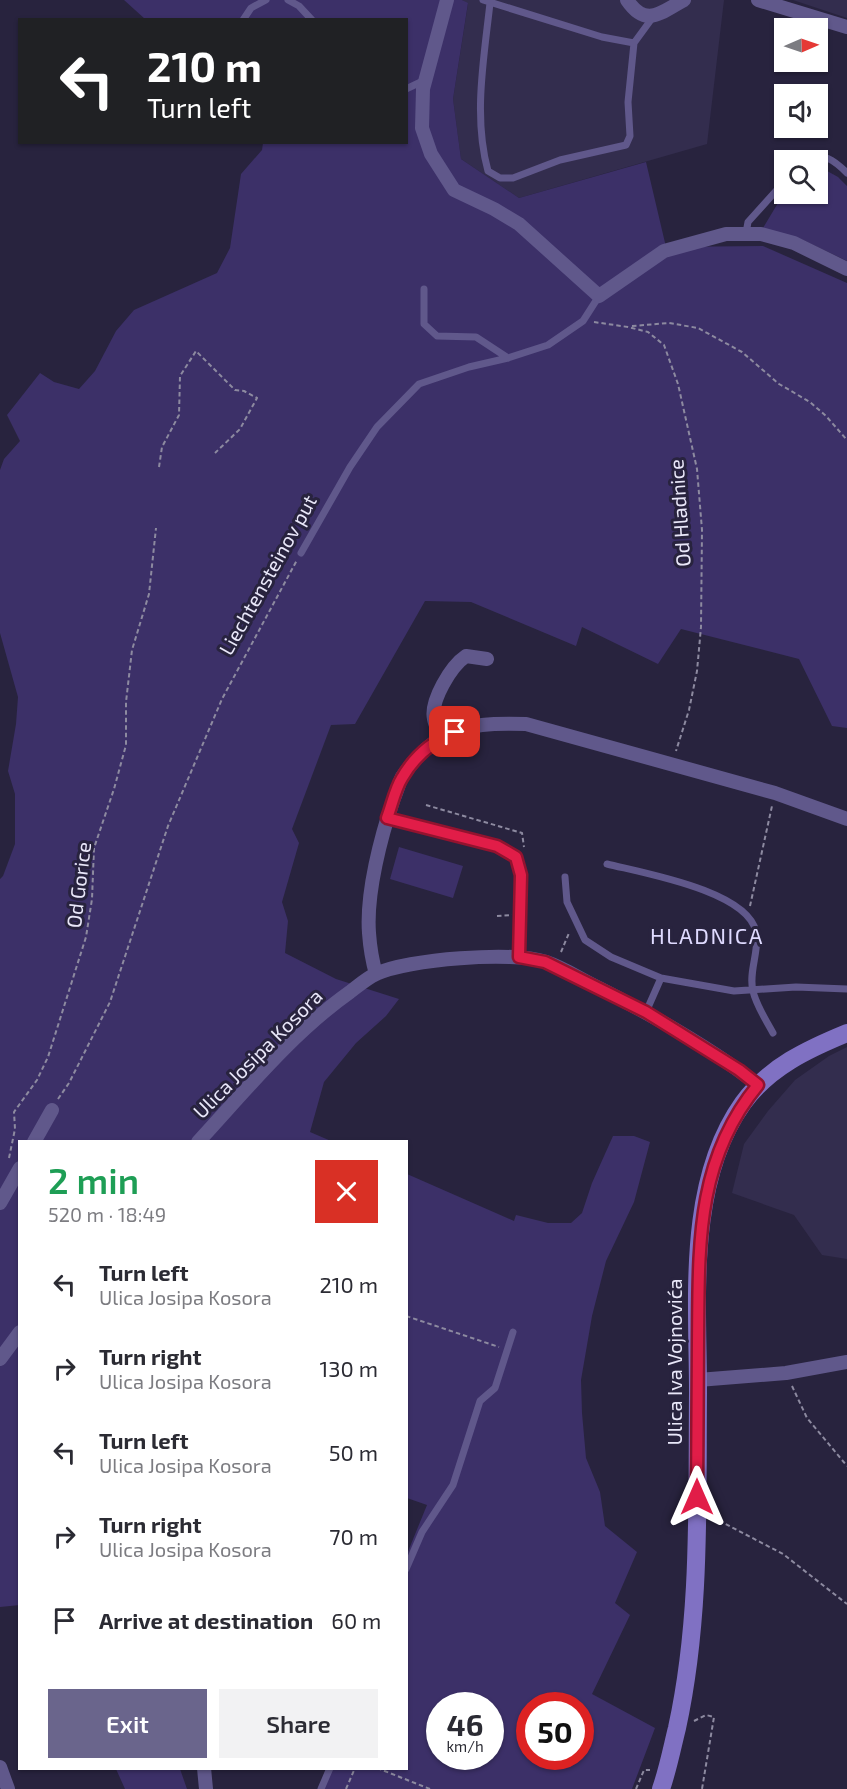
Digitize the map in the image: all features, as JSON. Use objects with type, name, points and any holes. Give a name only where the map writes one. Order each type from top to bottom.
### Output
[{"type":"main road","name":"Ulica Iva Vojnovića","points":[[661,1789],[680,1710],[688,1664],[694,1605],[697,1520],[698,1252],[704,1201],[712,1172],[731,1123],[743,1103],[758,1085],[774,1070],[847,1033]]},
{"type":"street","points":[[447,0],[425,80],[422,128],[431,154],[454,190],[519,224],[599,296]]},
{"type":"street","points":[[627,0],[634,10],[643,16],[653,17],[684,0]]},
{"type":"street","points":[[758,0],[847,27]]},
{"type":"street","name":"Liechtensteinov put","points":[[599,296],[664,251],[702,240],[746,233],[761,234],[794,243],[847,269]]},
{"type":"street","points":[[441,737],[433,718],[437,698],[446,679],[459,660],[466,656],[487,659]]},
{"type":"street","points":[[376,974],[368,931],[378,853],[387,818],[402,778],[420,754],[441,737],[468,727],[495,723],[526,724],[775,793],[847,819]]},
{"type":"street","name":"Ulica Josipa Kosora","points":[[200,1140],[292,1041],[332,1004],[376,974],[410,965],[443,960],[519,957],[556,966],[646,1012],[739,1070],[758,1085]]},
{"type":"street","points":[[35,1140],[52,1110]]},
{"type":"street","points":[[0,1203],[14,1165]]},
{"type":"street","points":[[0,1359],[18,1335]]},
{"type":"street","points":[[698,1380],[786,1372],[847,1362]]},
{"type":"street","points":[[0,1767],[8,1789]]},
{"type":"street","points":[[204,1770],[206,1789]]},
{"type":"lane","points":[[244,18],[251,8],[266,0]]},
{"type":"lane","points":[[288,0],[299,6],[310,18]]},
{"type":"lane","points":[[634,43],[602,37],[486,2],[481,116],[484,158],[488,171],[500,178],[513,178],[560,160],[626,144],[630,136],[628,102],[634,43],[653,17]]},
{"type":"lane","points":[[408,88],[425,80]]},
{"type":"lane","points":[[828,158],[834,160],[847,173]]},
{"type":"lane","points":[[746,233],[748,222],[774,194]]},
{"type":"lane","points":[[424,289],[424,324],[437,336],[476,337],[508,358]]},
{"type":"lane","name":"Liechtensteinov put","points":[[302,553],[350,467],[377,427],[419,384],[469,367],[548,345],[583,321],[599,296]]},
{"type":"lane","points":[[387,818],[497,846],[516,857],[521,875],[519,957]]},
{"type":"lane","points":[[607,864],[712,893],[733,903],[748,914],[756,932],[753,990],[772,1032]]},
{"type":"lane","points":[[565,877],[567,902],[574,921],[585,940],[602,951],[661,978],[734,991],[796,987],[847,989]]},
{"type":"lane","points":[[646,1012],[661,978]]},
{"type":"lane","points":[[408,1564],[422,1532],[453,1485],[480,1401],[495,1388],[513,1332]]},
{"type":"lane","points":[[321,1789],[329,1770]]},
{"type":"path","name":"Od Hladnice","points":[[583,321],[648,332],[664,345],[678,384],[697,469],[702,530],[701,627],[697,671],[689,710],[671,765]]},
{"type":"path","points":[[628,327],[669,323],[698,328],[742,352],[779,384],[810,402],[847,440]]},
{"type":"path","points":[[159,467],[162,447],[179,415],[180,376],[196,351],[235,390],[244,391],[257,398],[240,429],[215,453]]},
{"type":"path","name":"Od Gorice","points":[[14,1165],[14,1112],[37,1080],[48,1058],[86,937],[92,899],[94,848],[126,745],[126,702],[132,650],[149,594],[156,528]]},
{"type":"path","name":"Liechtensteinov put","points":[[52,1110],[69,1083],[110,1002],[168,826],[222,699],[302,553]]},
{"type":"path","points":[[748,914],[775,793]]},
{"type":"path","points":[[426,805],[522,833],[524,847]]},
{"type":"path","points":[[496,916],[520,915]]},
{"type":"path","points":[[556,966],[574,921]]},
{"type":"path","points":[[408,1317],[507,1350]]},
{"type":"path","points":[[786,1372],[807,1418],[847,1466]]},
{"type":"path","points":[[697,1520],[716,1519],[783,1554],[847,1604]]},
{"type":"path","points":[[702,1789],[714,1717]]},
{"type":"path","points":[[346,1789],[354,1770]]},
{"type":"path","points":[[382,1770],[430,1789]]},
{"type":"path","points":[[636,1789],[644,1770]]},
{"type":"shaded area","points":[[124,0],[462,0],[468,3],[453,99],[461,159],[519,198],[646,162],[666,247],[763,246],[847,283],[847,728],[832,726],[799,659],[681,629],[658,664],[582,627],[576,646],[471,602],[425,601],[355,724],[331,725],[292,829],[299,843],[282,902],[288,921],[285,953],[336,979],[399,999],[386,1016],[356,1043],[324,1082],[310,1132],[329,1140],[18,1140],[18,1605],[0,1607],[0,879],[15,844],[15,794],[8,771],[18,697],[0,633],[0,470],[4,459],[20,441],[7,415],[40,373],[54,382],[79,389],[95,371],[116,331],[134,310],[217,273],[230,248],[241,174],[262,150],[263,144],[408,144],[408,18],[144,18]]},
{"type":"shaded area","points":[[462,0],[724,0],[707,144],[519,198],[461,159],[453,99],[468,4]]},
{"type":"shaded area","points":[[793,0],[847,0],[847,18]]},
{"type":"shaded area","points":[[828,171],[847,186],[847,261],[801,239],[763,228],[777,204],[828,204]]},
{"type":"shaded area","points":[[399,847],[463,866],[453,898],[390,879]]},
{"type":"shaded area","points":[[847,1047],[847,1259],[822,1255],[794,1215],[732,1193],[744,1144],[768,1111],[795,1080],[829,1056]]},
{"type":"shaded area","points":[[613,1136],[634,1136],[650,1142],[634,1202],[606,1261],[592,1316],[581,1380],[586,1458],[600,1492],[605,1526],[637,1552],[615,1603],[630,1615],[593,1692],[516,1692],[516,1770],[594,1770],[594,1695],[655,1728],[632,1789],[319,1789],[326,1770],[408,1770],[408,1552],[427,1505],[408,1498],[408,1174],[514,1221],[516,1215],[548,1223],[571,1223],[582,1213],[592,1183]]},
{"type":"shaded area","points":[[116,1770],[180,1770],[187,1789],[125,1789]]},
{"type":"district","name":"HLADNICA","points":[[707,936]]},
{"type":"route","points":[[455,732],[441,737],[420,754],[402,778],[387,818],[497,846],[516,857],[521,875],[519,957],[556,966],[646,1012],[739,1070],[758,1085],[743,1103],[731,1123],[720,1148],[704,1201],[698,1252],[697,1497]]}]
